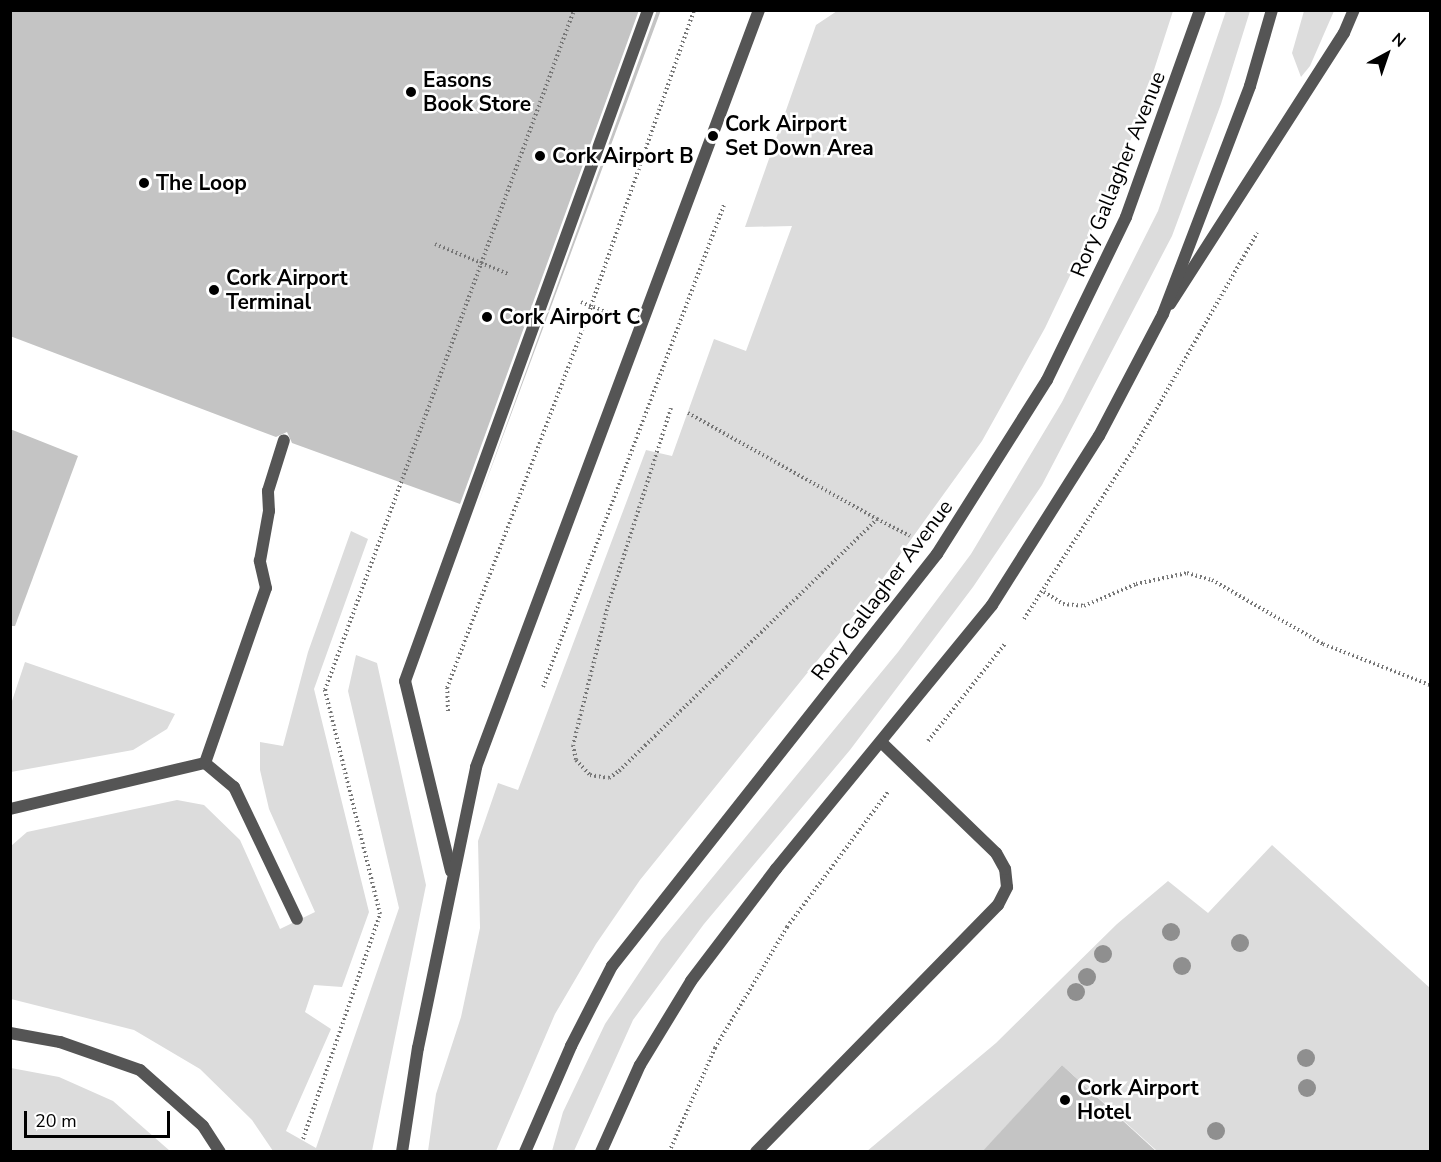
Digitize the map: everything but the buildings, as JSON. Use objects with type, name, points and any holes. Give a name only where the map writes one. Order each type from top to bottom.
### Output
[{"type":"street","points":[[452,875],[405,681],[648,10]]},
{"type":"street","points":[[402,1152],[452,875],[476,767],[759,10]]},
{"type":"street","name":"Rory Gallagher Avenue","points":[[525,1152],[571,1046],[612,966],[937,554],[1047,380],[1126,217],[1200,10]]},
{"type":"street","points":[[1163,314],[1250,86],[1272,10]]},
{"type":"street","points":[[601,1152],[640,1065],[691,981],[776,870],[882,743],[1030,550],[1099,436],[1163,314],[1344,33],[1354,10]]},
{"type":"street","points":[[205,763],[266,588],[260,561],[269,511],[268,491],[284,440]]},
{"type":"street","points":[[756,1152],[998,904],[1007,887],[1005,869],[996,853],[882,743]]},
{"type":"street","points":[[10,809],[205,763]]},
{"type":"street","points":[[205,763],[234,787],[297,919]]},
{"type":"street","points":[[10,1033],[60,1042],[140,1070],[203,1126],[219,1152]]},
{"type":"path","points":[[303,1139],[380,914],[325,690],[574,10]]},
{"type":"path","points":[[447,688],[591,306],[694,10]]},
{"type":"path","points":[[541,692],[727,196]]},
{"type":"path","points":[[435,244],[508,274]]},
{"type":"path","points":[[581,302],[622,318]]},
{"type":"path","points":[[671,408],[608,605],[573,745],[576,760],[590,775],[609,778],[619,771],[877,519]]},
{"type":"path","points":[[688,413],[916,539]]},
{"type":"path","points":[[1036,588],[1063,604],[1084,606],[1136,584],[1187,573],[1212,580],[1323,644],[1431,685]]},
{"type":"shaded area","points":[[837,11],[1173,11],[1134,132],[1106,200],[1045,328],[982,441],[876,588],[640,880],[596,944],[555,1014],[496,1151],[428,1151],[436,1094],[461,1017],[480,928],[478,841],[498,783],[518,790],[646,450],[672,456],[714,339],[746,351],[792,226],[745,227],[816,25]]},
{"type":"shaded area","points":[[1226,11],[1250,11],[1221,104],[1172,236],[1042,485],[973,587],[850,750],[704,924],[633,1020],[574,1151],[552,1151],[563,1112],[605,1024],[661,940],[898,652],[971,554],[1062,402],[1158,211]]},
{"type":"shaded area","points":[[1304,11],[1334,11],[1310,66],[1301,77],[1292,53]]},
{"type":"shaded area","points":[[351,531],[368,539],[314,689],[369,912],[342,987],[314,985],[305,1012],[331,1029],[286,1131],[316,1148],[399,908],[348,691],[356,655],[377,663],[426,885],[372,1151],[273,1151],[252,1120],[200,1069],[134,1030],[11,999],[11,846],[27,832],[177,800],[204,805],[240,840],[280,929],[315,912],[269,809],[260,770],[260,742],[283,746],[308,652]]},
{"type":"shaded area","points":[[25,662],[175,714],[167,729],[133,750],[11,772],[11,704]]},
{"type":"shaded area","points":[[1272,845],[1430,988],[1430,1151],[1157,1151],[1062,1065],[998,1135],[1005,1151],[866,1152],[996,1043],[1117,924],[1168,881],[1208,913]]},
{"type":"shaded area","points":[[11,1068],[59,1077],[113,1101],[170,1151],[11,1151]]},
{"type":"place","name":"Easons Book Store","points":[[411,92]]},
{"type":"place","name":"Cork Airport Set Down Area","points":[[713,136]]},
{"type":"place","name":"Cork Airport B","points":[[540,156]]},
{"type":"place","name":"The Loop","points":[[144,183]]},
{"type":"place","name":"Cork Airport Terminal","points":[[214,290]]},
{"type":"place","name":"Cork Airport C","points":[[487,317]]},
{"type":"place","name":"Cork Airport Hotel","points":[[1065,1100]]}]
